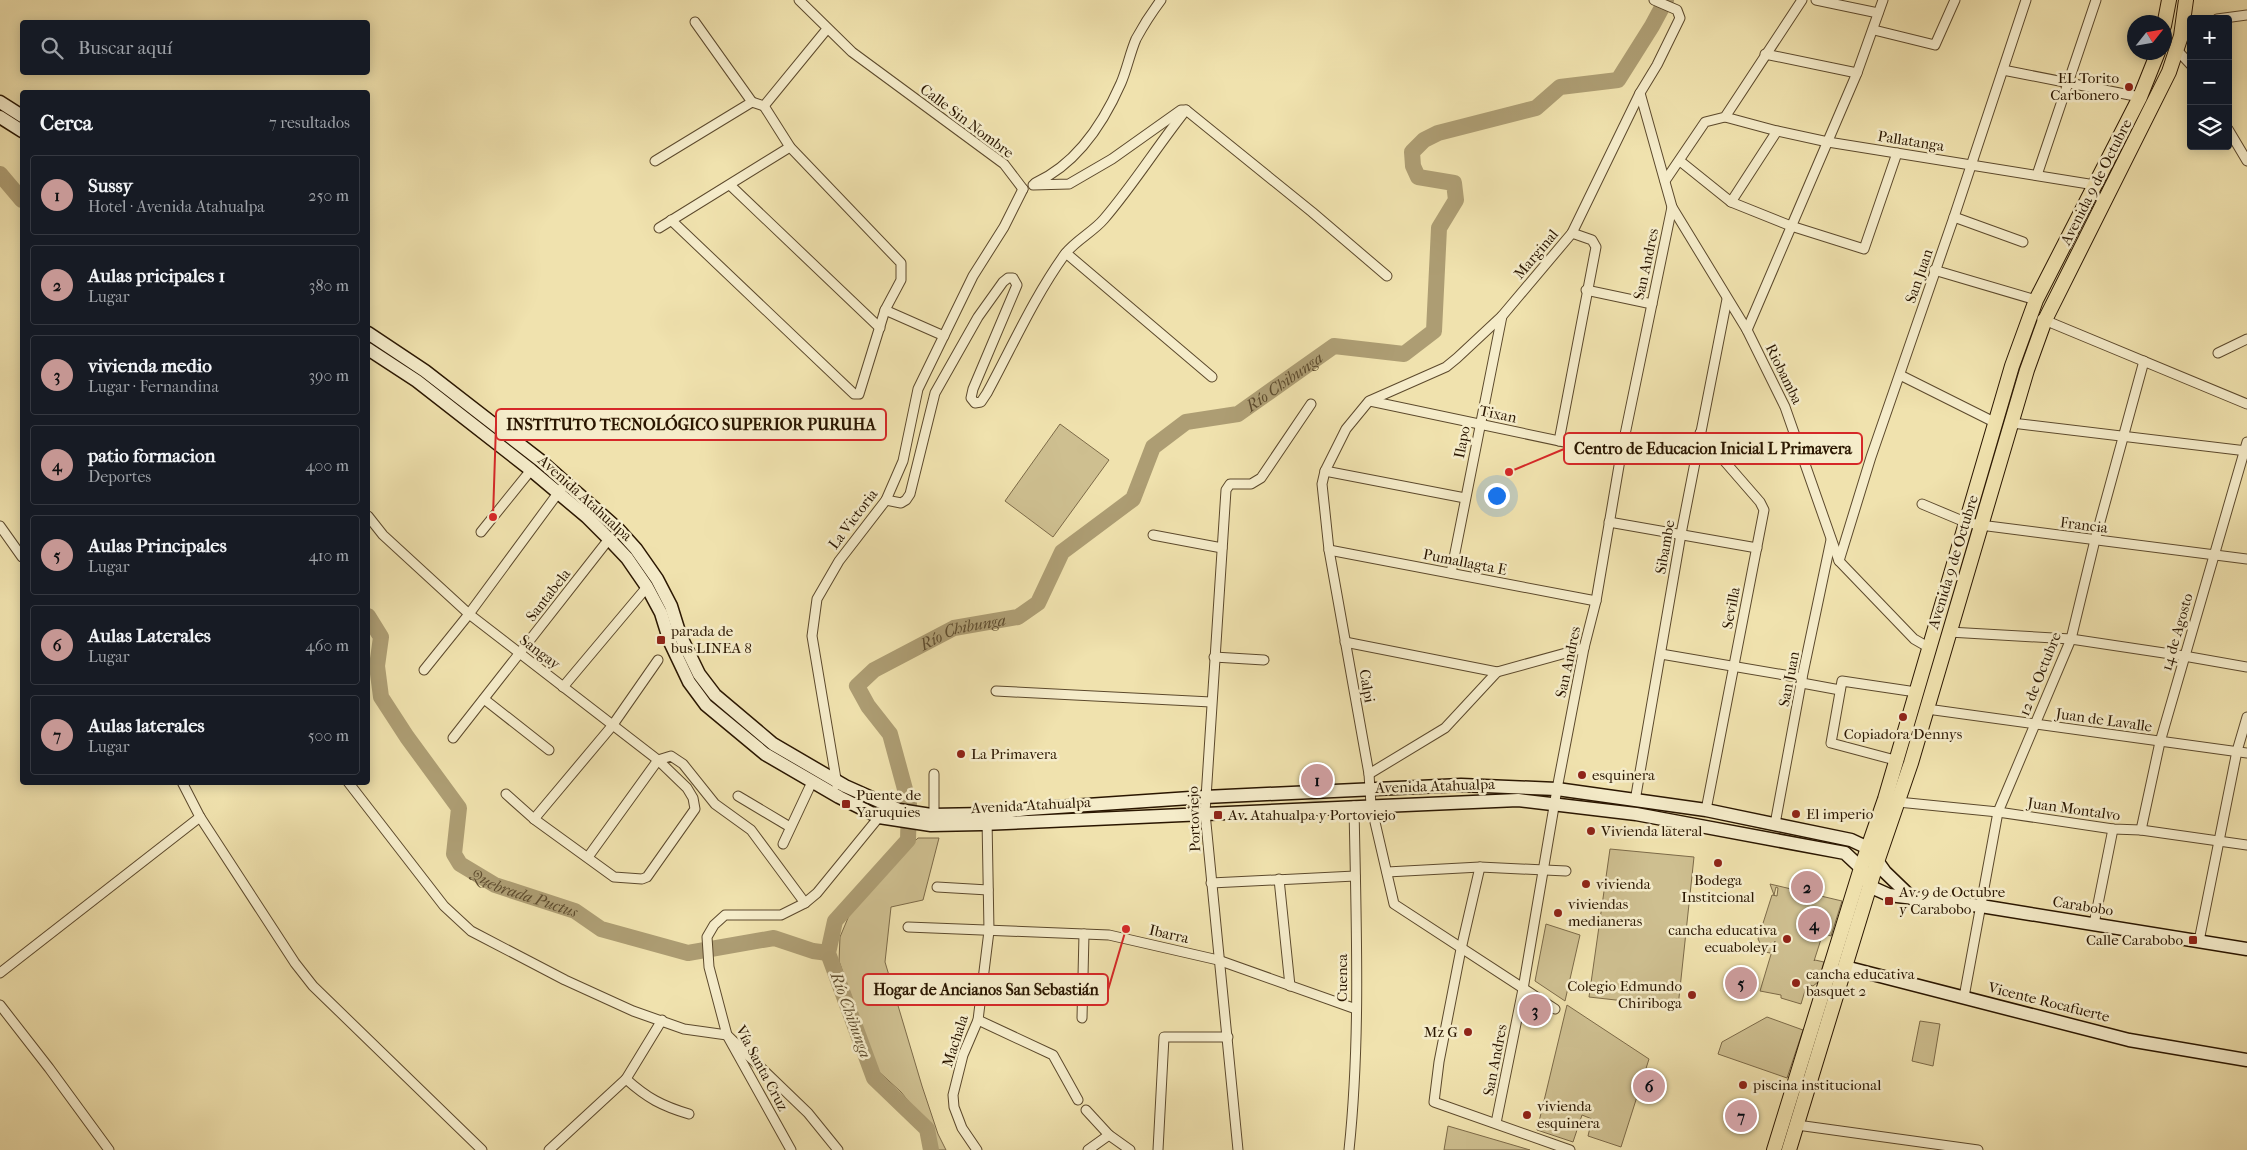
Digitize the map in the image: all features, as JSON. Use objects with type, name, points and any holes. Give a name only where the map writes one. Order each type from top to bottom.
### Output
[{"type":"main road","points":[[2166,15],[2169,0]]},
{"type":"main road","name":"Avenida 9 de Octubre","points":[[1789,1150],[1871,887],[1877,862],[1927,709],[1948,632],[2027,370],[2045,320],[2157,100],[2186,23],[2186,0]]},
{"type":"main road","name":"Avenida 9 de Octubre","points":[[1774,1150],[1861,868],[1885,798],[1965,522],[2012,366],[2030,314],[2140,97],[2155,60]]},
{"type":"main road","points":[[0,102],[20,115]]},
{"type":"main road","points":[[0,117],[20,130]]},
{"type":"main road","name":"Avenida Atahualpa","points":[[370,335],[425,371],[566,483],[595,507],[636,549],[657,579],[671,606],[680,635],[698,674],[715,695],[773,744],[894,812],[932,819],[988,819],[1204,813],[1518,800],[1636,814],[1845,853],[1861,868],[1871,887]]},
{"type":"main road","name":"Avenida Atahualpa","points":[[370,350],[417,382],[531,470],[609,539],[627,558],[647,587],[661,613],[670,642],[688,682],[706,705],[765,754],[812,782],[879,817],[894,812]]},
{"type":"main road","points":[[458,413],[466,403]]},
{"type":"main road","name":"Avenida Atahualpa","points":[[988,819],[1028,809],[1205,797],[1461,785],[1557,789],[1706,810],[1851,840],[1868,848]]},
{"type":"main road","points":[[1868,848],[1877,862],[1913,899]]},
{"type":"main road","name":"Carabobo","points":[[1871,887],[1889,895],[1913,899],[1980,906],[2247,949]]},
{"type":"main road","name":"Vicente Rocafuerte","points":[[1845,967],[2129,1040],[2247,1060]]},
{"type":"street","name":"Calle Sin Nombre","points":[[799,0],[852,52],[1004,164],[1024,189]]},
{"type":"street","points":[[1024,189],[1060,170],[1077,153],[1097,128],[1121,83],[1136,40],[1161,0]]},
{"type":"street","name":"Marginal","points":[[1325,472],[1346,429],[1369,401],[1446,367],[1502,316],[1572,233],[1640,93],[1657,65],[1680,18],[1677,10],[1654,0]]},
{"type":"street","points":[[1664,181],[1680,161],[1705,122],[1725,116],[1802,0]]},
{"type":"street","points":[[1816,0],[1878,13]]},
{"type":"street","points":[[1747,330],[1857,73],[1874,30],[1883,0]]},
{"type":"street","points":[[1874,30],[1935,45],[1955,0]]},
{"type":"street","name":"San Juan","points":[[1839,561],[1870,457],[1954,217],[2026,0]]},
{"type":"street","points":[[2037,175],[2096,0]]},
{"type":"street","points":[[2232,17],[2247,15]]},
{"type":"street","points":[[671,220],[854,394],[859,394],[886,310],[901,280],[901,263],[790,147],[764,106],[752,102],[695,22]]},
{"type":"street","points":[[764,106],[827,29]]},
{"type":"street","points":[[2177,50],[2187,61]]},
{"type":"street","points":[[1765,54],[1857,73]]},
{"type":"street","points":[[2003,70],[2140,97]]},
{"type":"street","name":"Riobamba","points":[[1640,93],[1672,207],[1747,330],[1785,407],[1839,561],[1914,639],[1928,647]]},
{"type":"street","points":[[655,161],[752,102]]},
{"type":"street","points":[[1032,185],[1069,184],[1112,159],[1181,110],[1186,110],[1312,212],[1387,276]]},
{"type":"street","points":[[886,500],[901,503],[910,494],[934,394],[974,324],[1003,282],[1008,278],[1013,278],[1017,285],[973,389],[971,398],[975,403],[981,402],[987,393],[1039,296],[1066,253],[1081,237],[1102,221],[1115,206],[1186,110]]},
{"type":"street","name":"Pallatanga","points":[[1725,116],[1777,132],[1828,142],[2096,185]]},
{"type":"street","points":[[1731,202],[1777,132]]},
{"type":"street","points":[[2232,135],[2246,158]]},
{"type":"street","points":[[659,228],[790,147]]},
{"type":"street","points":[[1680,161],[1731,202],[1792,226],[1864,249],[1897,153]]},
{"type":"street","points":[[730,185],[880,328]]},
{"type":"street","name":"La Victoria","points":[[839,797],[812,636],[818,599],[839,560],[886,500],[903,461],[918,389],[973,276],[1004,227],[1024,189]]},
{"type":"street","name":"San Andres","points":[[1496,1123],[1523,988],[1542,871],[1584,648],[1596,601],[1622,454],[1672,207]]},
{"type":"street","points":[[1954,217],[2023,242]]},
{"type":"street","points":[[1559,441],[1586,290],[1596,247],[1592,240],[1572,233]]},
{"type":"street","points":[[1066,253],[1212,377]]},
{"type":"street","points":[[1934,270],[2036,300]]},
{"type":"street","points":[[1586,290],[1652,304]]},
{"type":"street","name":"Sibambe","points":[[1636,800],[1681,534],[1727,299]]},
{"type":"street","points":[[886,310],[944,336]]},
{"type":"street","points":[[2030,314],[2247,404]]},
{"type":"street","name":"Ilapo","points":[[1451,573],[1479,424],[1502,316]]},
{"type":"street","points":[[2218,353],[2224,352],[2247,339]]},
{"type":"street","name":"12 de Octubre","points":[[1964,997],[1998,812],[2070,639],[2094,540],[2144,361]]},
{"type":"street","points":[[1900,375],[1996,423]]},
{"type":"street","name":"Tixan","points":[[1369,401],[1622,454]]},
{"type":"street","name":"Portoviejo","points":[[1238,1150],[1204,813],[1227,486],[1230,484],[1251,484],[1261,478],[1311,404]]},
{"type":"street","points":[[2012,423],[2122,437],[2246,448]]},
{"type":"street","name":"Sevilla","points":[[1700,433],[1763,507],[1706,810]]},
{"type":"street","name":"14 de Agosto","points":[[2141,830],[2160,742],[2213,555],[2246,448]]},
{"type":"street","points":[[481,532],[531,470]]},
{"type":"street","points":[[1325,472],[1465,498]]},
{"type":"street","name":"Calpi","points":[[1325,472],[1322,484],[1329,550],[1368,774],[1371,805],[1394,904],[1461,949]]},
{"type":"street","points":[[424,670],[566,483]]},
{"type":"street","name":"Francia","points":[[1922,504],[1965,522],[1980,525],[2247,559]]},
{"type":"street","name":"Sangay","points":[[370,519],[383,535],[468,614],[658,760],[687,788],[693,798],[695,809],[647,877],[642,879],[614,878],[588,858]]},
{"type":"street","points":[[1609,522],[1756,548]]},
{"type":"street","points":[[0,526],[20,555]]},
{"type":"street","points":[[1153,535],[1222,548]]},
{"type":"street","name":"Santabela","points":[[453,738],[609,539]]},
{"type":"street","name":"San Juan","points":[[1775,824],[1802,680],[1832,539]]},
{"type":"street","name":"Pumallagta E","points":[[1329,550],[1596,601]]},
{"type":"street","points":[[564,687],[647,587]]},
{"type":"street","points":[[1948,632],[2070,639],[2247,667]]},
{"type":"street","points":[[1345,642],[1496,672],[1584,648]]},
{"type":"street","points":[[1661,654],[1734,664],[1802,680],[1916,692]]},
{"type":"street","points":[[1214,657],[1264,660]]},
{"type":"street","points":[[534,820],[612,726],[658,660]]},
{"type":"street","points":[[1368,774],[1445,728],[1496,672]]},
{"type":"street","points":[[1841,685],[1831,743],[1896,760]]},
{"type":"street","points":[[996,690],[1211,702]]},
{"type":"street","points":[[484,699],[550,750]]},
{"type":"street","name":"Juan de Lavalle","points":[[1927,709],[2242,752]]},
{"type":"street","points":[[2199,941],[2219,841],[2242,752],[2247,718]]},
{"type":"street","points":[[506,794],[534,820],[588,858],[658,760],[671,756],[683,764],[715,804],[751,830],[805,903]]},
{"type":"street","points":[[932,819],[934,774]]},
{"type":"street","points":[[783,844],[812,782]]},
{"type":"street","points":[[184,785],[200,817],[295,963],[313,986],[482,1150]]},
{"type":"street","points":[[350,785],[444,906],[471,931],[573,984],[633,1011],[684,1029],[727,1035],[808,1113],[838,1150]]},
{"type":"street","points":[[738,796],[790,827]]},
{"type":"street","name":"Juan Montalvo","points":[[1898,802],[1998,812],[2113,830],[2141,830],[2247,845]]},
{"type":"street","name":"Cuenca","points":[[1349,1150],[1353,1114],[1356,1009],[1354,806]]},
{"type":"street","points":[[0,972],[200,817]]},
{"type":"street","name":"Vía Santa Cruz","points":[[791,1150],[727,1035],[709,967],[707,937],[714,924],[725,915],[781,915],[805,903],[817,893],[879,817]]},
{"type":"street","name":"Machala","points":[[977,1150],[962,1128],[954,1107],[953,1095],[963,1054],[978,1020],[989,931],[988,819]]},
{"type":"street","points":[[2094,924],[2113,830]]},
{"type":"street","points":[[1480,868],[1461,949],[1439,1062],[1434,1102],[1570,1150]]},
{"type":"street","points":[[1387,872],[1480,868],[1566,871]]},
{"type":"street","points":[[1211,883],[1355,876]]},
{"type":"street","points":[[1278,879],[1290,986]]},
{"type":"street","points":[[937,887],[988,890]]},
{"type":"street","name":"Ibarra","points":[[908,927],[1109,935],[1218,960],[1356,1009]]},
{"type":"street","points":[[1082,1018],[1084,934]]},
{"type":"street","points":[[1461,949],[1555,1008]]},
{"type":"street","points":[[900,994],[980,998]]},
{"type":"street","points":[[0,1005],[109,1150]]},
{"type":"street","points":[[549,1150],[626,1079],[662,1020]]},
{"type":"street","points":[[978,1020],[1054,1055],[1078,1100]]},
{"type":"street","points":[[1158,1150],[1164,1037],[1228,1037]]},
{"type":"street","points":[[626,1079],[640,1092],[662,1106],[688,1114]]},
{"type":"street","points":[[1086,1110],[1109,1136],[1130,1150]]},
{"type":"street","points":[[1797,1125],[1942,1148],[1978,1150]]},
{"type":"street","points":[[1088,1150],[1109,1136]]},
{"type":"shaded area","points":[[1060,424],[1109,460],[1053,537],[1005,501]]},
{"type":"shaded area","points":[[918,838],[939,838],[923,900],[891,907],[885,962],[922,1086],[938,1134],[946,1150],[934,1150],[917,1112],[901,1092],[877,1070],[839,961],[840,937],[853,906],[885,870]]},
{"type":"shaded area","points":[[1610,849],[1694,857],[1678,1007],[1589,997]]},
{"type":"shaded area","points":[[1770,884],[1842,901],[1831,936],[1823,933],[1814,961],[1824,962],[1818,982],[1813,986],[1807,984],[1801,1004],[1781,998],[1781,995],[1760,991],[1775,941],[1770,953],[1761,951],[1758,939],[1772,895],[1777,896],[1778,888],[1776,887],[1774,895]]},
{"type":"shaded area","points":[[1546,924],[1580,935],[1565,1001],[1535,981]]},
{"type":"shaded area","points":[[1567,1005],[1649,1059],[1621,1147],[1588,1136],[1592,1119],[1582,1115],[1573,1142],[1537,1130]]},
{"type":"shaded area","points":[[1767,1017],[1803,1030],[1787,1078],[1718,1054],[1722,1042]]},
{"type":"shaded area","points":[[1920,1021],[1940,1024],[1933,1066],[1912,1061]]},
{"type":"shaded area","points":[[1448,1126],[1530,1150],[1444,1150]]},
{"type":"waterway","name":"Río Chibunga","points":[[931,1150],[927,1129],[874,1078],[828,953],[835,921],[908,840],[909,804],[890,734],[868,706],[857,686],[874,670],[954,628],[1018,617],[1038,603],[1062,552],[1133,499],[1153,447],[1186,422],[1238,414],[1334,346],[1404,354],[1434,331],[1439,228],[1456,200],[1454,183],[1418,177],[1413,166],[1412,152],[1424,140],[1438,133],[1536,108],[1560,87],[1618,80],[1666,0]]},
{"type":"waterway","name":"Quebrada Puctus","points":[[0,174],[20,198]]},
{"type":"waterway","name":"Quebrada Puctus","points":[[370,619],[381,637],[377,666],[381,697],[407,737],[459,808],[454,854],[460,864],[495,885],[575,911],[601,929],[688,953],[774,938],[813,951],[828,953]]},
{"type":"place","name":"EL Torito Carbonero","points":[[2129,87]]},
{"type":"place","name":"Centro de Educacion Inicial L Primavera","points":[[1509,472]]},
{"type":"place","name":"INSTITUTO TECNOLÓGICO SUPERIOR PURUHA","points":[[493,517]]},
{"type":"place","name":"parada de bus LINEA 8","points":[[661,640]]},
{"type":"place","name":"Copiadora Dennys","points":[[1903,717]]},
{"type":"place","name":"La Primavera","points":[[961,754]]},
{"type":"place","name":"esquinera","points":[[1582,775]]},
{"type":"place","name":"Sussy","points":[[1317,780]]},
{"type":"place","name":"Puente de Yaruquies","points":[[846,804]]},
{"type":"place","name":"El imperio","points":[[1796,814]]},
{"type":"place","name":"Av. Atahualpa y Portoviejo","points":[[1218,815]]},
{"type":"place","name":"Vivienda lateral","points":[[1591,831]]},
{"type":"place","name":"Bodega Institcional","points":[[1718,863]]},
{"type":"place","name":"vivienda","points":[[1586,884]]},
{"type":"place","name":"Aulas pricipales 1","points":[[1807,887]]},
{"type":"place","name":"Av. 9 de Octubre y Carabobo","points":[[1889,901]]},
{"type":"place","name":"viviendas medianeras","points":[[1558,913]]},
{"type":"place","name":"patio formacion","points":[[1814,924]]},
{"type":"place","name":"Hogar de Ancianos San Sebastián","points":[[1126,929]]},
{"type":"place","name":"cancha educativa ecuaboley 1","points":[[1787,939]]},
{"type":"place","name":"Calle Carabobo","points":[[2193,940]]},
{"type":"place","name":"Aulas Principales","points":[[1741,983]]},
{"type":"place","name":"cancha educativa basquet 2","points":[[1796,983]]},
{"type":"place","name":"Colegio Edmundo Chiriboga","points":[[1692,995]]},
{"type":"place","name":"vivienda medio","points":[[1535,1010]]},
{"type":"place","name":"Mz G","points":[[1468,1032]]},
{"type":"place","name":"piscina institucional","points":[[1743,1085]]},
{"type":"place","name":"Aulas Laterales","points":[[1649,1086]]},
{"type":"place","name":"vivienda esquinera","points":[[1527,1115]]},
{"type":"place","name":"Aulas laterales","points":[[1741,1116]]}]
